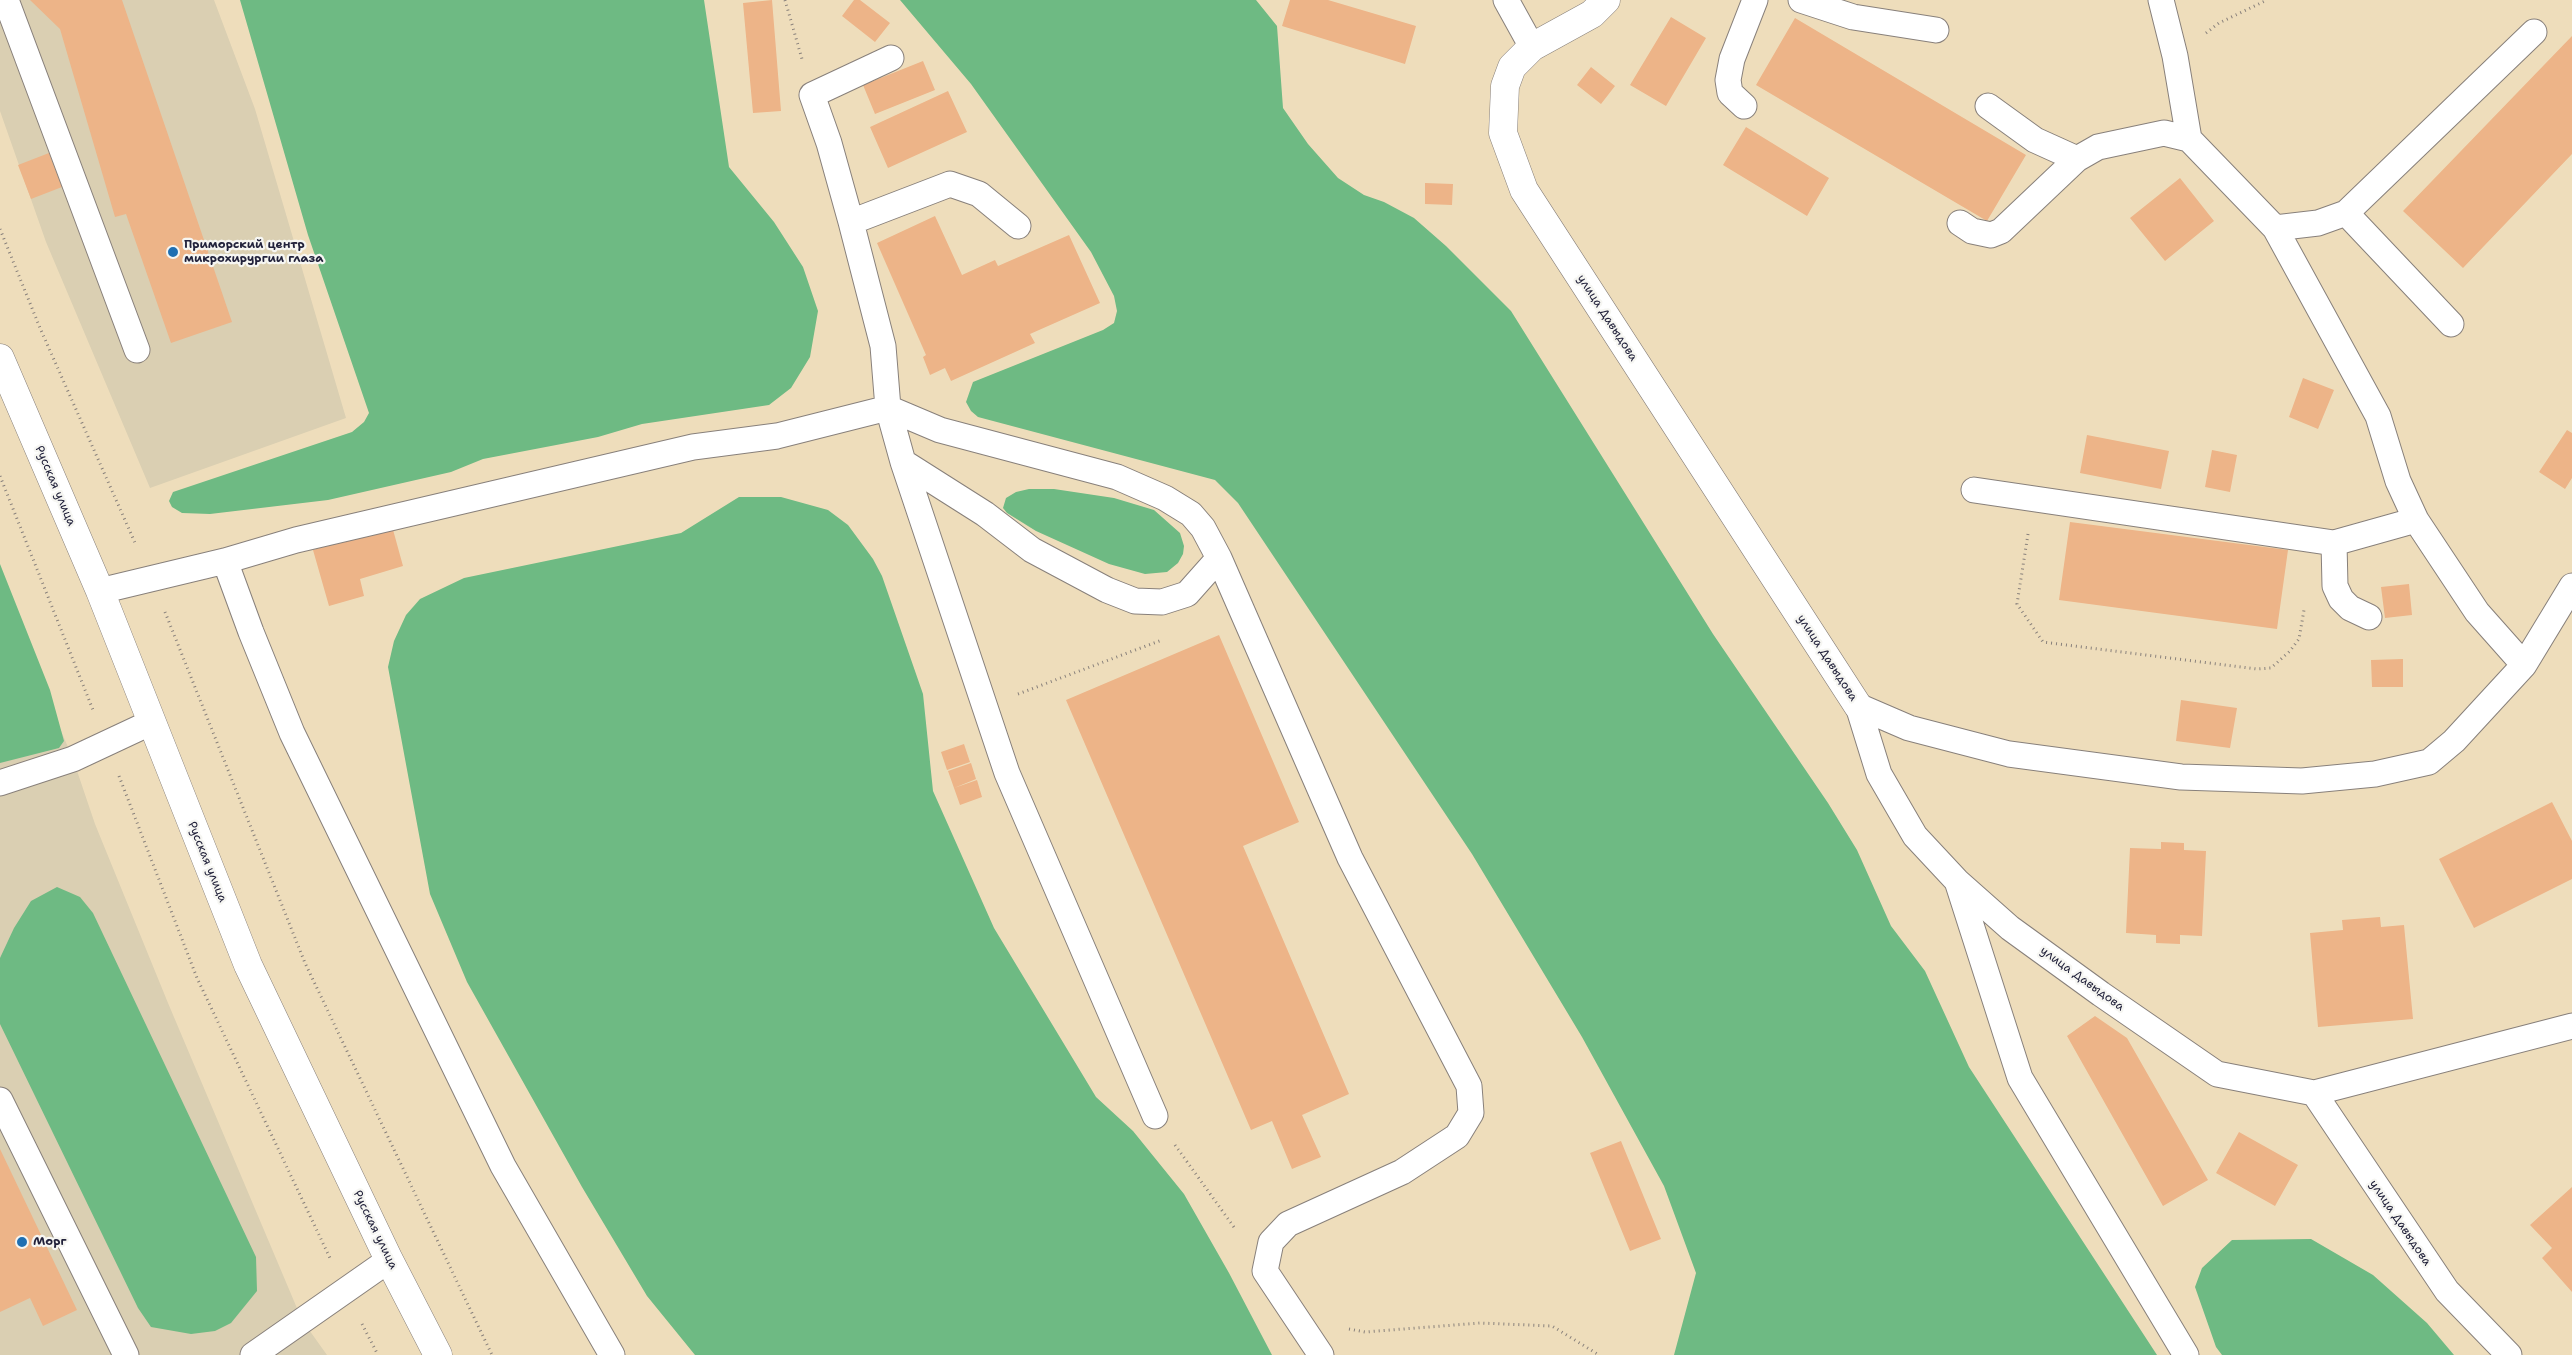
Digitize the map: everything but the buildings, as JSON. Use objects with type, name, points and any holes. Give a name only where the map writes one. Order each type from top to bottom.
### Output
[{"type":"street","name":"улица Давыдова","points":[[1606,0],[1592,14],[1532,47],[1512,67],[1505,86],[1502,110],[1503,133],[1524,190],[1858,706]]},
{"type":"street","name":"Русская улица","points":[[0,358],[100,591],[248,965],[389,1260],[438,1355]]},
{"type":"lane","points":[[6,0],[137,350]]},
{"type":"lane","points":[[1506,0],[1532,47]]},
{"type":"lane","points":[[1744,106],[1730,93],[1728,80],[1732,60],[1755,0]]},
{"type":"lane","points":[[1801,0],[1853,17],[1936,30]]},
{"type":"lane","points":[[2161,0],[2175,56],[2189,139]]},
{"type":"lane","points":[[2275,228],[2318,223],[2346,213],[2534,32]]},
{"type":"lane","points":[[891,58],[812,96],[829,143],[883,346],[888,408],[903,462],[1008,773],[1155,1116]]},
{"type":"lane","points":[[1988,106],[2034,140],[2076,159]]},
{"type":"lane","points":[[1960,223],[1972,231],[1991,235],[2001,230],[2076,159],[2098,147],[2128,139],[2164,133],[2189,139],[2275,228],[2378,416],[2398,481],[2416,520],[2477,612],[2524,665]]},
{"type":"lane","points":[[851,222],[950,184],[978,194],[1018,226]]},
{"type":"lane","points":[[2346,213],[2451,324]]},
{"type":"lane","points":[[100,591],[225,561],[296,540],[683,449],[777,436],[888,408],[940,430],[1117,477],[1141,486],[1191,514],[1203,528],[1220,558],[1350,858],[1469,1086],[1471,1113],[1458,1136],[1402,1172],[1288,1224],[1271,1242],[1265,1270],[1321,1355]]},
{"type":"lane","points":[[903,462],[985,514],[1032,550],[1107,590],[1135,601],[1162,602],[1187,594],[1220,558]]},
{"type":"lane","points":[[1974,490],[2334,543],[2416,520]]},
{"type":"lane","points":[[2334,543],[2335,586],[2341,599],[2350,608],[2369,617]]},
{"type":"lane","points":[[225,561],[251,632],[292,733],[502,1166],[612,1355]]},
{"type":"lane","points":[[1858,706],[1909,728],[2009,754],[2181,777],[2302,781],[2375,774],[2429,762],[2454,741],[2524,665],[2572,586]]},
{"type":"lane","name":"улица Давыдова","points":[[1858,706],[1884,781],[1915,836],[1957,881],[2010,928],[2217,1074],[2314,1093],[2447,1291],[2509,1355]]},
{"type":"lane","points":[[0,783],[73,760],[152,722]]},
{"type":"lane","points":[[1957,881],[2020,1078],[2186,1355]]},
{"type":"lane","points":[[2314,1093],[2572,1026]]},
{"type":"lane","points":[[0,1100],[126,1355]]},
{"type":"lane","points":[[253,1355],[389,1260]]},
{"type":"path","points":[[785,0],[812,96]]},
{"type":"path","points":[[2175,56],[2219,23],[2267,0]]},
{"type":"path","points":[[0,230],[40,328],[151,578],[305,963],[492,1355]]},
{"type":"path","points":[[0,476],[57,614],[197,978],[345,1291],[378,1355]]},
{"type":"path","points":[[2034,499],[2017,604],[2043,642],[2257,669],[2271,668],[2290,651],[2299,639],[2306,600]]},
{"type":"path","points":[[984,706],[1169,638]]},
{"type":"path","points":[[1155,1116],[1265,1270]]},
{"type":"path","points":[[1299,1321],[1365,1332],[1480,1323],[1552,1326],[1599,1355]]},
{"type":"shaded area","name":"Приморский центр микрохирургии глаза","points":[[0,0],[214,0],[255,109],[346,418],[150,488],[46,242],[0,111]]},
{"type":"shaded area","points":[[0,587],[73,759],[95,824],[168,1003],[302,1320],[327,1355],[0,1355]]},
{"type":"green space","points":[[240,0],[704,0],[729,167],[774,222],[803,267],[818,311],[810,357],[791,388],[769,405],[642,424],[598,437],[483,459],[451,472],[328,500],[210,514],[182,513],[172,507],[169,501],[173,492],[352,432],[364,422],[369,413],[308,235]]},
{"type":"green space","points":[[900,0],[1256,0],[1277,26],[1283,108],[1308,144],[1338,178],[1364,195],[1384,202],[1414,218],[1446,246],[1511,311],[1713,634],[1828,803],[1857,850],[1891,926],[1925,971],[1969,1067],[2157,1355],[1674,1355],[1696,1273],[1664,1186],[1582,1037],[1472,854],[1238,503],[1215,480],[978,417],[971,411],[966,402],[973,382],[1103,330],[1114,323],[1117,311],[1114,296],[1091,252],[971,84]]},
{"type":"green space","points":[[1029,489],[1054,489],[1114,498],[1154,510],[1180,533],[1184,546],[1183,554],[1178,563],[1167,572],[1145,574],[1109,564],[1036,531],[1007,513],[1003,508],[1006,498],[1016,492]]},
{"type":"green space","points":[[739,497],[781,497],[828,510],[848,525],[873,559],[882,576],[923,694],[933,791],[994,928],[1096,1097],[1133,1131],[1184,1194],[1229,1273],[1272,1355],[695,1355],[647,1296],[582,1187],[467,982],[430,894],[388,667],[394,641],[406,615],[420,599],[464,578],[681,533]]},
{"type":"green space","points":[[0,564],[50,690],[64,741],[59,748],[0,763]]},
{"type":"green space","points":[[57,887],[80,897],[93,913],[256,1257],[257,1291],[231,1323],[215,1331],[191,1334],[151,1327],[138,1308],[0,1024],[0,958],[14,928],[31,901]]},
{"type":"green space","points":[[2311,1239],[2373,1275],[2427,1323],[2454,1355],[2222,1355],[2216,1347],[2195,1287],[2202,1268],[2232,1240]]},
{"type":"place","name":"Приморский центр микрохирургии глаза","points":[[173,252]]},
{"type":"place","name":"Морг","points":[[22,1242]]}]
